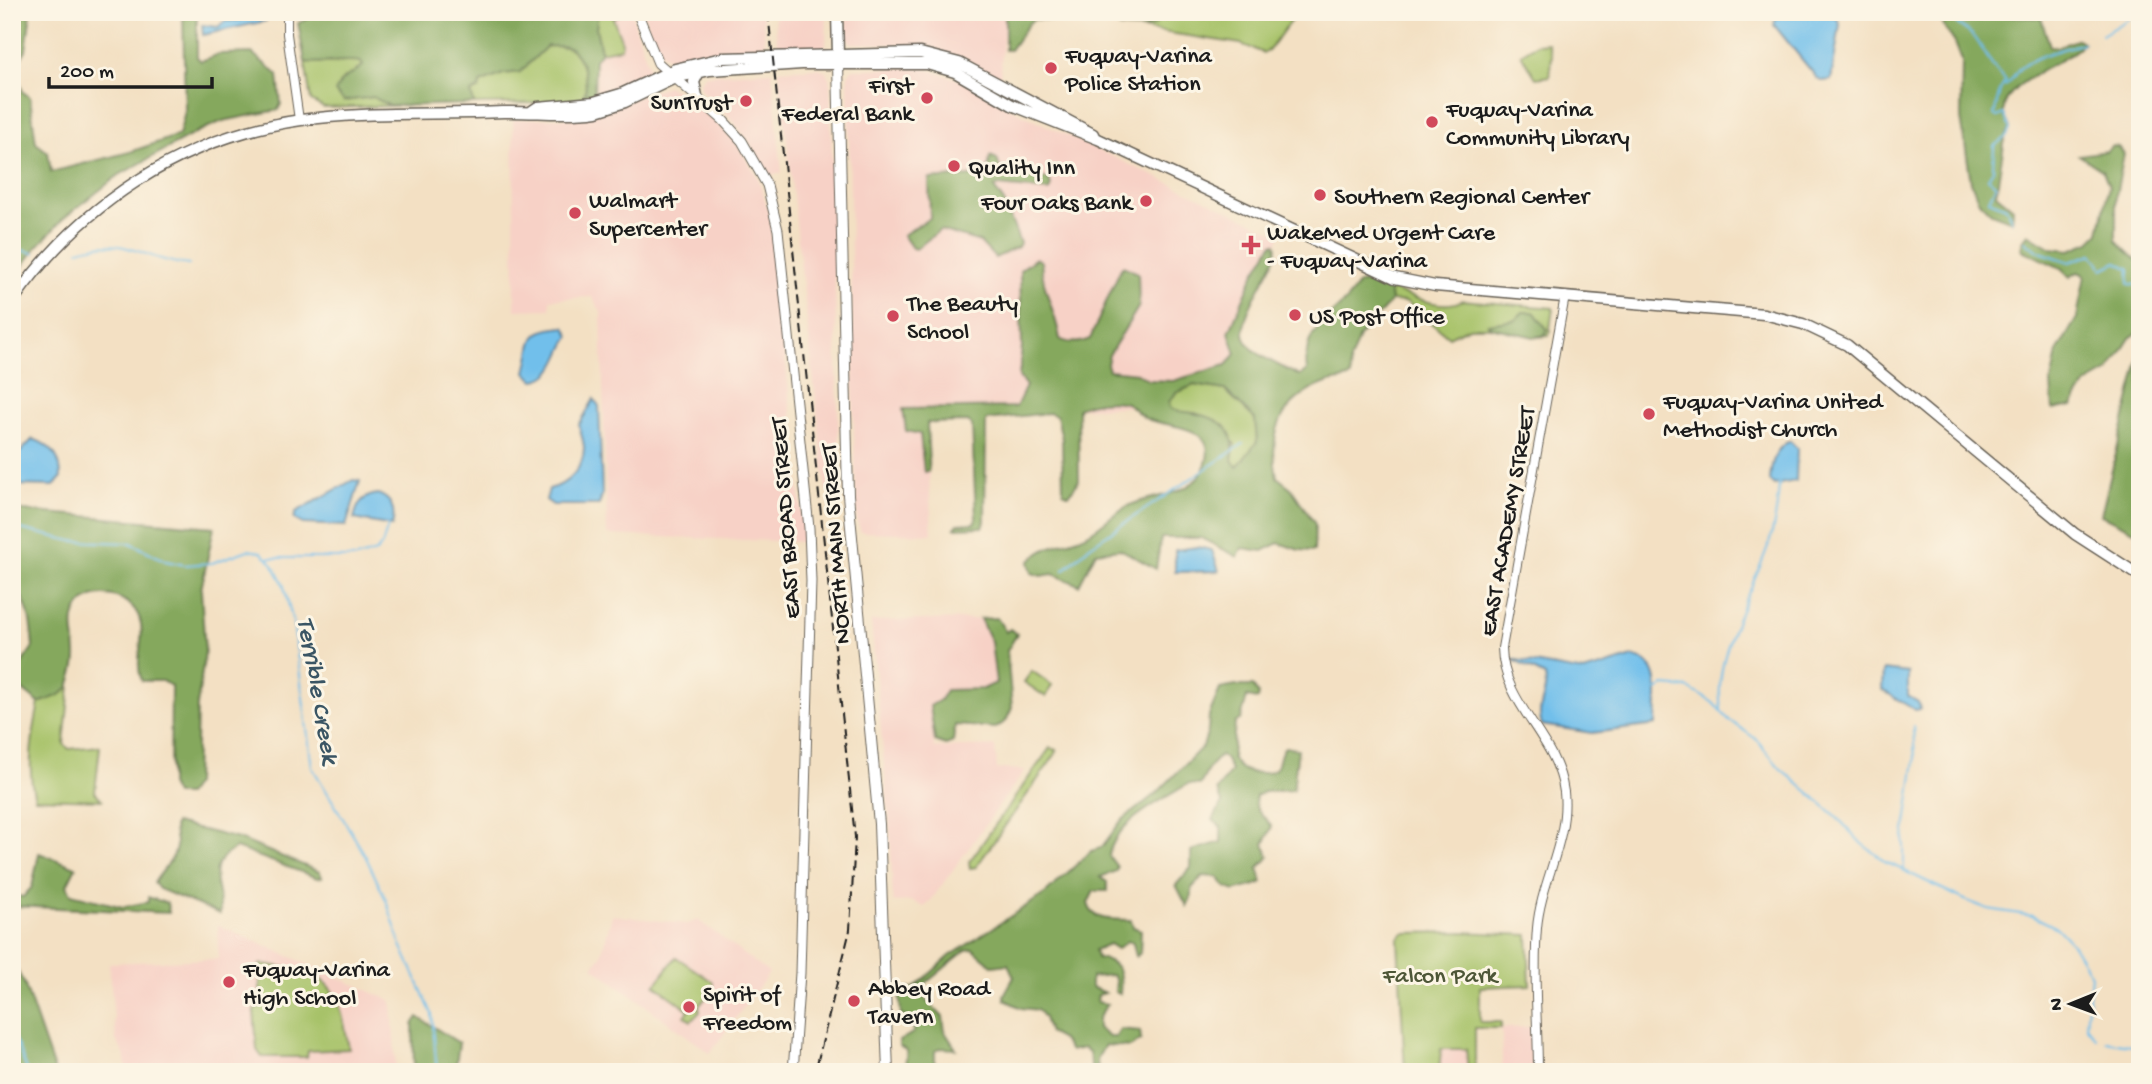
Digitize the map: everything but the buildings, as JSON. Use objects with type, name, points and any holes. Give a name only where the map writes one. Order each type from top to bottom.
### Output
[{"type":"highway","name":"NORTH MAIN STREET","points":[[837,12],[838,58]]},
{"type":"highway","points":[[12,302],[36,268],[67,234],[114,195],[150,171],[190,152],[241,134],[299,120],[532,111],[539,115],[597,111],[625,102],[671,75],[722,58],[838,58],[930,54],[959,63],[1015,95],[1090,131],[1098,139]]},
{"type":"highway","points":[[671,75],[838,58],[915,62],[955,72],[1012,105],[1098,139],[1395,278],[1435,286],[1764,314],[1803,324],[1847,345],[2075,534],[2140,576]]},
{"type":"highway","points":[[955,72],[962,69],[979,74]]},
{"type":"highway","points":[[696,96],[694,82],[699,72]]},
{"type":"main road","name":"EAST BROAD STREET","points":[[637,12],[653,53],[671,75],[742,141],[772,200],[805,489],[811,581],[800,973],[794,1070]]},
{"type":"main road","name":"NORTH MAIN STREET","points":[[838,58],[849,502],[879,824],[888,1072]]},
{"type":"street","points":[[287,12],[287,34],[299,120]]},
{"type":"street","name":"EAST ACADEMY STREET","points":[[1538,1072],[1537,928],[1561,838],[1564,792],[1551,752],[1516,701],[1504,668],[1502,648],[1565,296]]},
{"type":"shaded area","points":[[631,12],[650,71],[631,86],[597,97],[596,52],[610,13]]},
{"type":"shaded area","points":[[643,12],[762,12],[766,51],[673,63],[656,47]]},
{"type":"shaded area","points":[[774,12],[827,12],[826,45],[818,50],[778,51]]},
{"type":"shaded area","points":[[846,12],[1005,12],[1000,81],[970,62],[925,46],[851,43],[847,37]]},
{"type":"shaded area","points":[[818,68],[826,71],[830,80],[840,491],[826,491],[779,70]]},
{"type":"shaded area","points":[[923,68],[963,81],[1015,111],[1281,235],[1234,340],[1308,379],[1293,400],[926,415],[932,534],[861,532],[857,521],[854,431],[848,74],[853,69]]},
{"type":"shaded area","points":[[772,71],[782,173],[768,175],[746,138],[725,111],[701,90],[700,82],[705,75]]},
{"type":"shaded area","points":[[667,86],[687,95],[736,142],[759,180],[770,216],[805,542],[607,535],[601,312],[592,297],[550,299],[550,309],[515,310],[513,119],[580,118]]},
{"type":"shaded area","points":[[980,619],[991,642],[996,683],[988,696],[933,706],[934,748],[995,746],[997,769],[1025,770],[929,903],[924,907],[912,901],[893,902],[890,829],[871,621]]},
{"type":"shaded area","points":[[612,915],[687,924],[698,920],[769,973],[710,1053],[593,967],[601,956]]},
{"type":"shaded area","name":"Fuquay-Varina High School","points":[[218,925],[392,1001],[396,1072],[127,1072],[124,1054],[116,1040],[109,963],[218,959]]},
{"type":"shaded area","points":[[1531,1027],[1532,1072],[1502,1072],[1502,1028]]},
{"type":"shaded area","points":[[1441,1049],[1467,1049],[1468,1072],[1439,1072]]},
{"type":"green space","points":[[12,12],[31,12],[26,50],[15,68],[23,92],[30,97],[36,143],[48,152],[51,172],[130,152],[179,135],[185,111],[183,12],[197,12],[197,57],[201,61],[219,54],[252,53],[278,75],[281,104],[278,110],[223,121],[199,131],[119,175],[64,218],[36,248],[12,281]]},
{"type":"green space","points":[[305,12],[598,12],[596,28],[601,52],[595,60],[594,100],[582,98],[585,93],[585,79],[574,52],[568,47],[547,46],[520,72],[503,74],[480,83],[479,89],[471,93],[474,104],[390,106],[373,97],[344,101],[335,92],[341,81],[363,66],[361,62],[354,61],[305,62],[298,23],[307,19]]},
{"type":"green space","points":[[598,12],[624,12],[613,18],[622,42],[621,48],[601,52],[596,28]]},
{"type":"green space","points":[[1005,12],[1101,12],[1097,22],[1035,19],[1029,23],[1010,50],[1005,50]]},
{"type":"green space","points":[[1114,12],[1161,12],[1155,25],[1142,29],[1120,28],[1115,23]]},
{"type":"green space","points":[[1161,12],[1287,12],[1294,16],[1270,49],[1263,53],[1241,44],[1142,29],[1155,25]]},
{"type":"green space","points":[[1934,12],[2041,18],[2050,46],[2058,47],[2078,39],[2084,43],[2023,83],[2012,92],[2005,103],[2004,114],[2010,129],[2005,138],[1996,194],[2013,208],[2012,221],[1991,213],[1978,200],[1971,182],[1961,118],[1962,61],[1955,43]]},
{"type":"green space","points":[[1548,43],[1552,56],[1550,76],[1536,78],[1521,54],[1537,44]]},
{"type":"green space","points":[[547,46],[567,47],[578,57],[586,86],[582,98],[553,103],[474,104],[471,93],[479,89],[480,83],[503,74],[520,72]]},
{"type":"green space","points":[[348,59],[361,62],[363,66],[356,70],[344,101],[373,97],[390,106],[324,108],[311,101],[305,62],[337,63]]},
{"type":"green space","points":[[2112,146],[2118,147],[2124,154],[2116,195],[2116,240],[2140,263],[2140,331],[2130,338],[2109,371],[2086,384],[2072,406],[2053,410],[2051,383],[2057,352],[2077,318],[2085,275],[2078,272],[2070,277],[2061,268],[2022,250],[2022,242],[2028,234],[2051,248],[2070,250],[2090,242],[2099,233],[2109,186],[2103,171],[2079,155],[2107,151]]},
{"type":"green space","points":[[990,156],[997,159],[1001,171],[1009,176],[1049,179],[1049,191],[999,186],[994,188],[1004,202],[1020,243],[1018,247],[995,258],[980,242],[940,230],[916,249],[912,248],[903,235],[930,218],[929,179],[984,175],[988,171]]},
{"type":"green space","points":[[1276,243],[1276,255],[1247,314],[1245,338],[1251,348],[1262,356],[1300,376],[1307,371],[1306,355],[1315,331],[1358,284],[1370,281],[1389,289],[1391,301],[1359,337],[1350,361],[1351,377],[1309,391],[1287,409],[1276,433],[1274,446],[1277,477],[1291,488],[1315,524],[1314,551],[1299,550],[1279,543],[1263,551],[1242,548],[1238,557],[1201,538],[1161,538],[1156,569],[1120,549],[1096,552],[1079,585],[1053,574],[1041,576],[1032,573],[1029,562],[1041,552],[1087,534],[1126,507],[1183,489],[1201,474],[1208,450],[1205,441],[1198,434],[1147,419],[1126,403],[1114,401],[1078,408],[1079,480],[1069,495],[1063,492],[1062,439],[1057,416],[1049,413],[986,420],[985,522],[983,527],[955,528],[958,524],[974,523],[976,518],[972,425],[968,422],[927,423],[929,467],[928,472],[924,472],[920,434],[906,431],[903,409],[1016,407],[1026,386],[1019,377],[1022,346],[1020,270],[1036,258],[1041,261],[1060,339],[1071,343],[1090,339],[1123,266],[1138,273],[1139,306],[1109,355],[1107,364],[1109,370],[1137,373],[1148,380],[1173,381],[1226,365],[1236,354],[1229,332],[1254,274],[1272,244]],"holes":[[[1194,385],[1225,390],[1255,419],[1257,442],[1237,467],[1232,460],[1233,441],[1227,428],[1207,417],[1173,410],[1169,402],[1176,393]]]},
{"type":"green space","points":[[1389,289],[1436,303],[1446,304],[1462,300],[1553,308],[1549,336],[1541,337],[1547,329],[1534,312],[1523,312],[1515,320],[1489,324],[1489,327],[1469,327],[1449,337],[1407,302],[1391,301]]},
{"type":"green space","points":[[1523,312],[1534,312],[1547,329],[1546,335],[1534,337],[1490,327],[1488,324],[1515,320]]},
{"type":"green space","points":[[2140,356],[2140,534],[2101,515]]},
{"type":"green space","points":[[1194,385],[1225,390],[1255,419],[1257,442],[1237,468],[1232,460],[1235,444],[1196,413],[1176,412],[1170,408],[1169,402],[1176,393]]},
{"type":"green space","points":[[12,510],[214,527],[201,590],[205,652],[197,706],[195,784],[187,795],[175,795],[170,785],[171,686],[162,681],[142,681],[139,665],[141,624],[134,609],[119,598],[100,595],[91,597],[77,610],[74,622],[75,664],[70,684],[62,694],[39,703],[20,688],[12,686],[12,667],[19,667],[33,647],[26,606],[12,585]]},
{"type":"green space","points":[[997,618],[1006,632],[1010,629],[1017,634],[1007,651],[1012,708],[1006,721],[996,728],[955,725],[953,742],[946,745],[935,741],[930,706],[940,700],[946,690],[983,689],[996,683],[991,642],[980,619]]},
{"type":"green space","points":[[1032,671],[1052,685],[1046,697],[1024,682]]},
{"type":"green space","points":[[70,686],[64,744],[69,749],[100,746],[95,792],[102,800],[35,798],[31,763],[39,703],[60,694]]},
{"type":"green space","points":[[1253,686],[1259,695],[1258,699],[1247,697],[1241,719],[1235,723],[1232,758],[1239,767],[1252,772],[1269,772],[1276,768],[1285,747],[1298,749],[1293,790],[1264,792],[1256,796],[1257,810],[1272,827],[1264,844],[1269,857],[1258,868],[1263,883],[1234,891],[1224,886],[1218,877],[1203,876],[1192,888],[1192,896],[1187,906],[1176,885],[1191,868],[1191,851],[1221,842],[1221,827],[1213,820],[1222,803],[1217,790],[1231,771],[1225,758],[1220,756],[1210,766],[1200,785],[1188,784],[1165,797],[1129,823],[1120,833],[1109,856],[1117,867],[1116,871],[1100,877],[1107,882],[1107,891],[1094,891],[1088,903],[1090,909],[1099,917],[1131,920],[1133,927],[1141,930],[1140,953],[1136,957],[1133,943],[1127,941],[1117,949],[1109,944],[1095,950],[1097,958],[1111,962],[1118,970],[1120,994],[1115,992],[1116,981],[1112,975],[1091,977],[1091,987],[1105,993],[1098,995],[1097,1002],[1107,1004],[1098,1019],[1098,1028],[1109,1037],[1116,1037],[1120,1029],[1140,1031],[1141,1040],[1130,1047],[1105,1045],[1097,1059],[1098,1072],[1092,1072],[1089,1052],[1084,1048],[1070,1051],[1062,1040],[1049,1033],[1038,1010],[1021,1008],[1005,1000],[1004,995],[1014,977],[1008,964],[993,966],[973,949],[966,950],[926,983],[925,999],[943,1017],[945,1032],[956,1049],[940,1048],[935,1051],[935,1072],[904,1072],[907,1051],[899,1046],[899,1041],[914,1032],[912,1018],[901,1016],[899,990],[914,988],[950,956],[1046,893],[1091,851],[1101,848],[1121,821],[1159,791],[1203,746],[1209,715],[1220,689]]},
{"type":"green space","points":[[1050,748],[1057,750],[1055,755],[976,867],[970,868],[969,862]]},
{"type":"green space","points":[[175,823],[239,839],[320,872],[322,877],[317,878],[236,848],[225,856],[216,870],[220,914],[159,889],[154,883],[175,852]]},
{"type":"green space","points":[[39,853],[76,867],[67,885],[71,894],[123,907],[148,902],[148,897],[167,903],[169,913],[12,906],[12,895],[23,897],[32,887]]},
{"type":"green space","name":"Falcon Park","points":[[1403,933],[1528,935],[1530,985],[1480,987],[1480,1022],[1501,1022],[1501,1028],[1475,1028],[1475,1072],[1468,1072],[1466,1049],[1441,1049],[1439,1072],[1405,1072],[1398,939]]},
{"type":"green space","points":[[676,957],[713,982],[712,990],[699,1006],[700,1012],[691,1021],[685,1016],[689,1010],[655,985]]},
{"type":"green space","points":[[12,962],[24,983],[55,1072],[19,1072],[12,1058]]},
{"type":"green space","points":[[260,964],[301,971],[316,976],[326,984],[340,1008],[349,1049],[308,1051],[307,1057],[262,1057],[257,1050],[254,1010],[260,1007]]},
{"type":"green space","points":[[418,1017],[459,1043],[455,1072],[414,1072],[413,1024]]},
{"type":"water","points":[[267,12],[266,21],[203,35],[202,25],[218,27],[225,21],[241,20],[248,13],[254,16]]},
{"type":"water","points":[[1778,12],[1818,12],[1837,18],[1840,25],[1831,80],[1822,81],[1817,78],[1774,25]]},
{"type":"water","points":[[565,327],[570,336],[556,364],[547,375],[534,380],[526,372],[534,338],[552,328]]},
{"type":"water","points":[[594,399],[599,406],[602,495],[599,505],[553,505],[546,500],[549,489],[568,480],[581,462],[584,448],[579,425]]},
{"type":"water","points":[[33,439],[51,449],[57,459],[61,478],[54,486],[12,485],[12,460]]},
{"type":"water","points":[[1790,441],[1797,448],[1796,481],[1774,485],[1770,481],[1774,458],[1780,448]]},
{"type":"water","points":[[353,480],[360,481],[346,526],[303,524],[294,519],[296,512]]},
{"type":"water","points":[[378,494],[392,506],[392,526],[354,519],[361,502]]},
{"type":"water","points":[[1197,547],[1212,550],[1219,571],[1175,572],[1175,550]]},
{"type":"water","points":[[1633,657],[1643,660],[1654,674],[1657,684],[1656,725],[1592,733],[1542,725],[1540,713],[1545,676],[1511,659],[1584,672]]},
{"type":"water","points":[[1883,670],[1908,673],[1908,696],[1918,702],[1920,709],[1915,710],[1882,690]]},
{"type":"waterway","points":[[1948,12],[1976,39],[2006,81],[2000,90],[1994,115],[1997,117],[2004,114],[2010,129],[2007,136],[1994,146],[1993,170],[1988,178],[1996,185],[1989,200],[2006,207],[2012,221]]},
{"type":"waterway","points":[[2102,35],[2139,12]]},
{"type":"waterway","points":[[2005,86],[2019,69],[2033,60],[2084,43]]},
{"type":"waterway","points":[[2025,241],[2040,252],[2070,262],[2092,254],[2103,269],[2117,262],[2130,269],[2129,284],[2140,285]]},
{"type":"waterway","points":[[79,250],[111,245],[189,265]]},
{"type":"waterway","points":[[12,248],[34,253]]},
{"type":"waterway","points":[[1064,570],[1090,546],[1243,444]]},
{"type":"waterway","points":[[1721,709],[1722,667],[1735,624],[1769,543],[1779,484]]},
{"type":"waterway","points":[[268,558],[356,558],[376,552],[382,545],[388,526]]},
{"type":"waterway","name":"Terrible Creek","points":[[12,527],[72,541],[131,543],[166,561],[185,565],[212,563],[248,550],[261,552],[272,563],[283,583],[293,622],[312,767],[365,855],[386,900],[401,945],[432,1014],[437,1072]]},
{"type":"waterway","points":[[1657,691],[1664,686],[1688,688],[1712,702],[1729,720],[1756,739],[1780,768],[1835,815],[1862,844],[1886,862],[1988,909],[2033,916],[2057,928],[2073,945],[2091,975],[2086,1026],[2096,1038]]},
{"type":"waterway","points":[[1904,871],[1904,838],[1915,760],[1913,726]]},
{"type":"waterway","points":[[12,1033],[28,1072]]},
{"type":"waterway","points":[[2106,1041],[2140,1047]]},
{"type":"railway","points":[[768,12],[855,837],[850,930],[815,1072]]},
{"type":"place","name":"Fuquay-Varina Police Station","points":[[1051,68]]},
{"type":"place","name":"First Federal Bank","points":[[927,98]]},
{"type":"place","name":"SunTrust","points":[[746,101]]},
{"type":"place","name":"Fuquay-Varina Community Library","points":[[1432,122]]},
{"type":"place","name":"Quality Inn","points":[[954,166]]},
{"type":"place","name":"Southern Regional Center","points":[[1320,195]]},
{"type":"place","name":"Four Oaks Bank","points":[[1146,201]]},
{"type":"place","name":"Walmart Supercenter","points":[[575,213]]},
{"type":"place","name":"WakeMed Urgent Care - Fuquay-Varina","points":[[1251,245]]},
{"type":"place","name":"US Post Office","points":[[1295,315]]},
{"type":"place","name":"The Beauty School","points":[[893,316]]},
{"type":"place","name":"Fuquay-Varina United Methodist Church","points":[[1649,414]]},
{"type":"place","name":"Fuquay-Varina High School","points":[[229,982]]},
{"type":"place","name":"Abbey Road Tavern","points":[[854,1001]]},
{"type":"place","name":"Spirit of Freedom","points":[[689,1007]]}]
